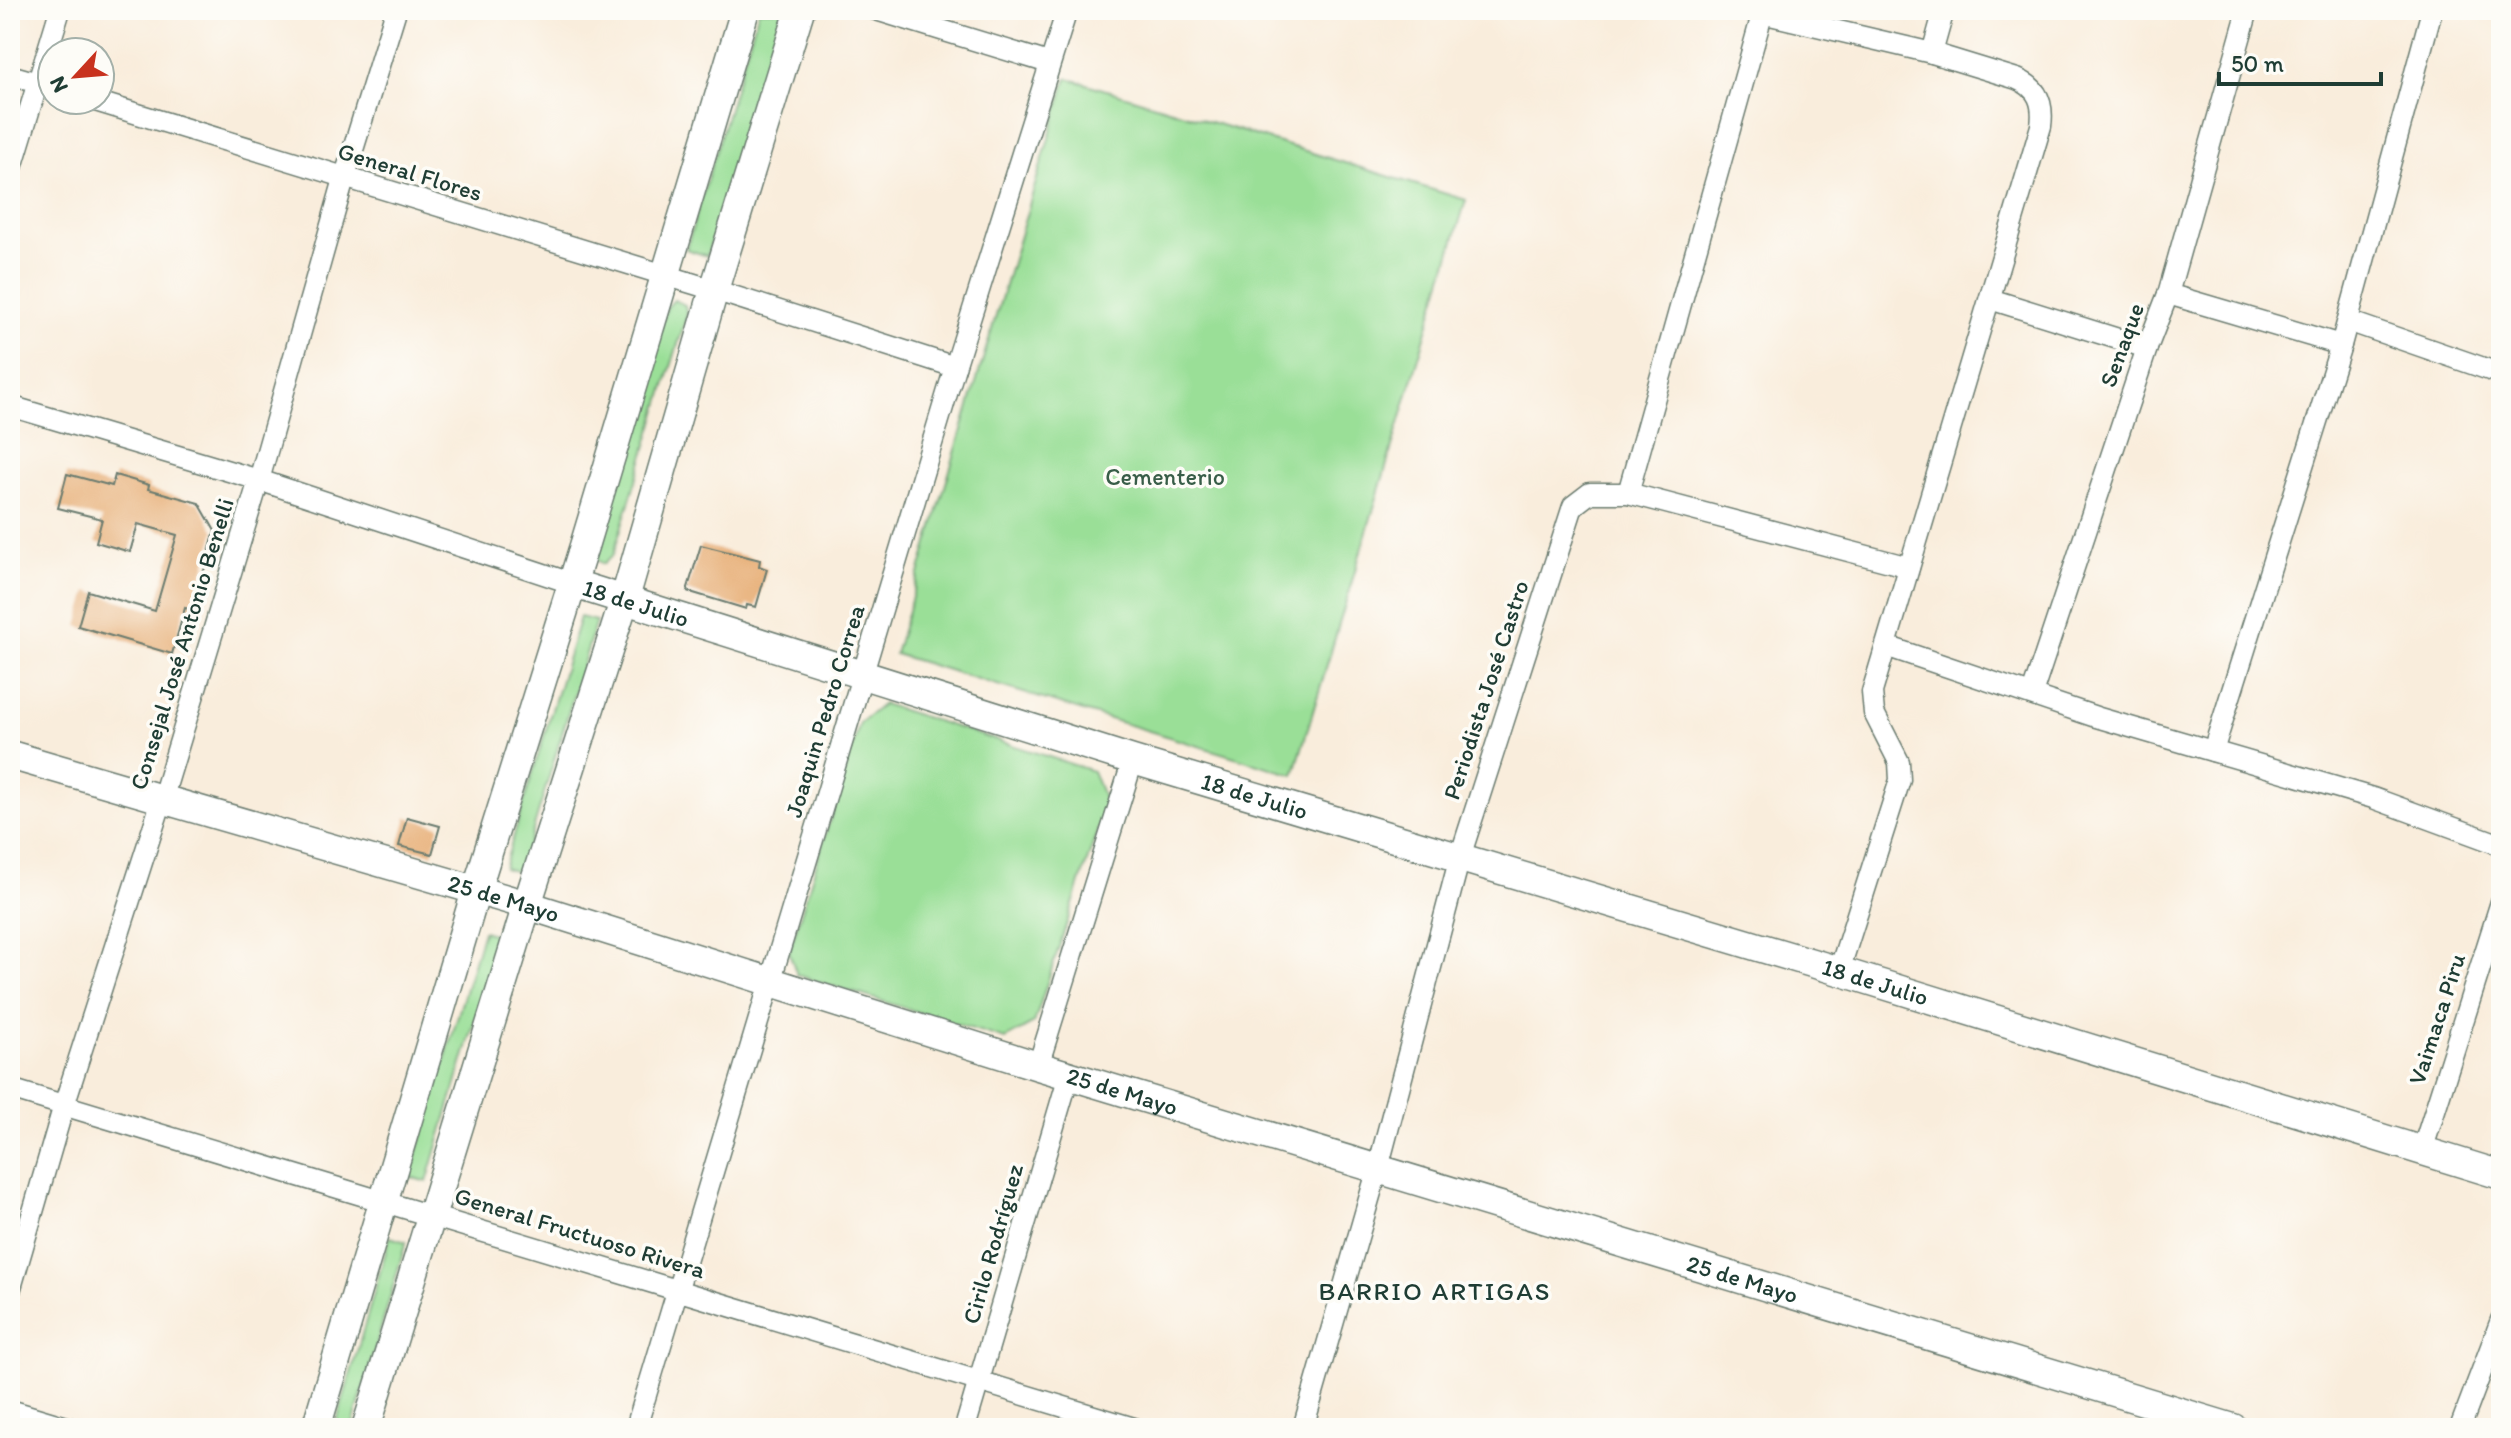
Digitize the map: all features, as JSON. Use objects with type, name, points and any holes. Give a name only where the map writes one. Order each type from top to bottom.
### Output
[{"type":"street","points":[[54,36],[60,10]]},
{"type":"street","name":"Consejal José Antonio Benelli","points":[[10,1291],[64,1105],[162,800],[259,480],[344,179],[396,10]]},
{"type":"street","points":[[316,1428],[745,10]]},
{"type":"street","points":[[366,1428],[625,598],[714,290],[800,10]]},
{"type":"street","points":[[876,10],[1049,63]]},
{"type":"street","name":"Joaquin Pedro Correa","points":[[636,1428],[955,367],[1067,10]]},
{"type":"street","points":[[1932,53],[1944,10]]},
{"type":"street","name":"Senaque","points":[[2032,694],[2147,348],[2168,294],[2248,10]]},
{"type":"street","points":[[2213,751],[2341,345],[2432,10]]},
{"type":"street","points":[[1628,493],[1755,12],[1932,53],[2029,84],[2039,96],[2043,109],[2041,126],[1872,692],[1874,713],[1899,762],[1900,780],[1839,971]]},
{"type":"street","points":[[10,75],[36,83]]},
{"type":"street","points":[[10,174],[36,106]]},
{"type":"street","name":"General Flores","points":[[116,108],[955,367]]},
{"type":"street","points":[[2168,294],[2341,345]]},
{"type":"street","points":[[1990,299],[2147,348]]},
{"type":"street","points":[[2348,321],[2501,374]]},
{"type":"street","name":"18 de Julio","points":[[10,406],[259,480],[571,583],[1133,760],[1839,971],[2501,1175]]},
{"type":"street","name":"Periodista José Castro","points":[[1303,1428],[1378,1168],[1460,857],[1573,506],[1590,493],[1628,493],[1909,567]]},
{"type":"street","points":[[1886,646],[2096,717],[2373,798],[2501,845]]},
{"type":"street","name":"25 de Mayo","points":[[10,755],[527,905],[1038,1066],[2233,1428]]},
{"type":"street","points":[[1038,1066],[1133,760]]},
{"type":"street","name":"Vaimaca Piru","points":[[2422,1151],[2501,902]]},
{"type":"street","name":"Cirilo Rodríguez","points":[[965,1428],[1069,1075]]},
{"type":"street","name":"General Fructuoso Rivera","points":[[10,1089],[1134,1428]]},
{"type":"street","points":[[2460,1428],[2501,1320]]},
{"type":"street","points":[[10,1410],[70,1428]]},
{"type":"green space","points":[[759,10],[782,10],[707,256],[686,249]]},
{"type":"green space","name":"Cementerio","points":[[1067,78],[1466,200],[1294,775],[895,654]]},
{"type":"green space","points":[[674,300],[685,305],[687,315],[613,555],[603,564],[593,557],[667,307]]},
{"type":"green space","points":[[580,617],[596,621],[520,873],[504,868]]},
{"type":"green space","points":[[883,704],[1093,771],[1106,804],[1034,1023],[1005,1039],[797,975],[789,952],[860,723]]},
{"type":"green space","points":[[483,931],[500,936],[427,1182],[410,1177]]},
{"type":"green space","points":[[390,1237],[406,1242],[352,1428],[335,1428]]},
{"type":"building","points":[[67,474],[112,486],[115,475],[149,485],[148,489],[199,503],[215,531],[193,610],[185,608],[172,654],[78,626],[88,591],[155,611],[177,535],[138,524],[130,552],[96,542],[102,519],[58,508]]},
{"type":"building","points":[[701,545],[760,560],[759,566],[767,569],[756,607],[747,605],[746,609],[687,591]]},
{"type":"building","points":[[407,817],[440,826],[432,854],[399,846]]},
{"type":"district","name":"BARRIO ARTIGAS","points":[[1435,1291]]}]
